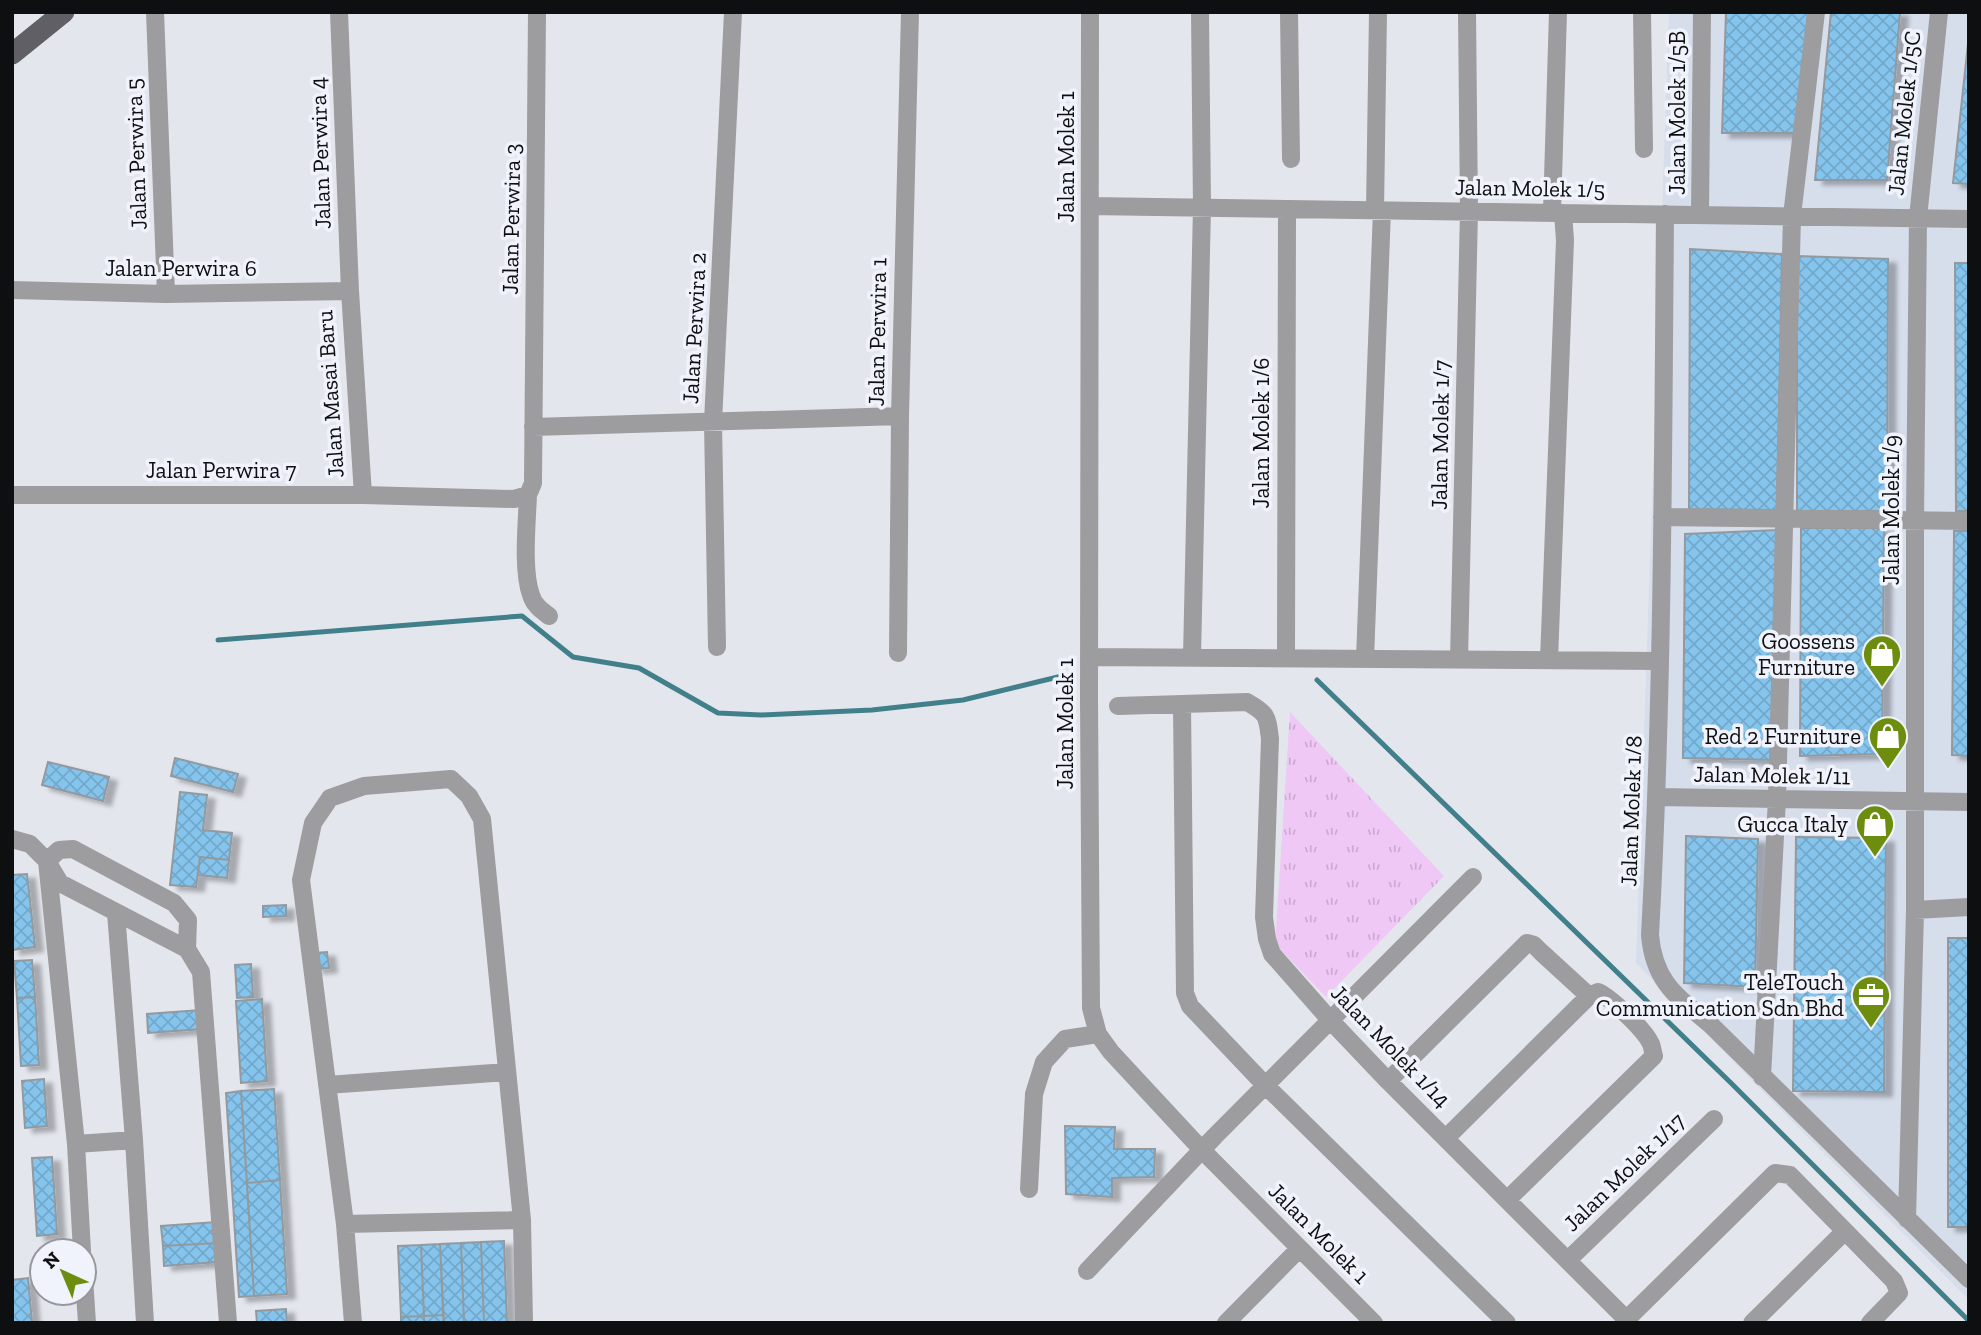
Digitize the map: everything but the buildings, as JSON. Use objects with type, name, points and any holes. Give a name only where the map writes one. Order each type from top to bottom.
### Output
[{"type":"main road","points":[[12,54],[64,12]]},
{"type":"street","name":"Jalan Perwira 5","points":[[155,12],[166,294]]},
{"type":"street","name":"Jalan Perwira 4","points":[[339,12],[350,291]]},
{"type":"street","name":"Jalan Perwira 3","points":[[533,427],[537,12]]},
{"type":"street","name":"Jalan Perwira 2","points":[[717,647],[713,422],[733,12]]},
{"type":"street","name":"Jalan Perwira 1","points":[[898,653],[900,415],[910,12]]},
{"type":"street","name":"Jalan Molek 1","points":[[1090,12],[1091,1008],[1098,1034],[1111,1052],[1202,1150],[1374,1323]]},
{"type":"street","points":[[1192,657],[1202,207],[1200,12]]},
{"type":"street","points":[[1289,12],[1291,159]]},
{"type":"street","points":[[1366,659],[1378,210],[1378,12]]},
{"type":"street","name":"Jalan Molek 1/7","points":[[1459,660],[1469,211],[1467,12]]},
{"type":"street","points":[[1549,660],[1565,240],[1558,213],[1558,12]]},
{"type":"street","points":[[1642,12],[1644,149]]},
{"type":"street","name":"Jalan Molek 1/5B","points":[[1700,215],[1702,12]]},
{"type":"street","points":[[1762,1077],[1777,799],[1792,216],[1816,12]]},
{"type":"street","name":"Jalan Molek 1/5C","points":[[1918,218],[1939,12]]},
{"type":"street","name":"Jalan Molek 1/5","points":[[1090,206],[1969,219]]},
{"type":"street","name":"Jalan Molek 1/6","points":[[1286,658],[1287,209]]},
{"type":"street","name":"Jalan Molek 1/8","points":[[1665,214],[1658,797],[1651,952],[1668,987],[1969,1279]]},
{"type":"street","name":"Jalan Molek 1/9","points":[[1907,1219],[1915,910],[1918,218]]},
{"type":"street","name":"Jalan Perwira 6","points":[[12,290],[166,294],[350,291]]},
{"type":"street","name":"Jalan Masai Baru","points":[[350,291],[363,495]]},
{"type":"street","points":[[549,616],[538,608],[528,582],[526,550],[528,495],[533,483],[533,427],[900,415]]},
{"type":"street","name":"Jalan Perwira 7","points":[[12,495],[363,495],[514,499],[528,495]]},
{"type":"street","points":[[1662,517],[1969,521]]},
{"type":"street","points":[[1090,657],[1660,662]]},
{"type":"street","name":"Jalan Molek 1/14","points":[[1182,705],[1247,702],[1260,709],[1268,719],[1264,917],[1272,954],[1388,1081],[1628,1321]]},
{"type":"street","points":[[1118,706],[1182,705],[1185,993],[1189,1006],[1266,1086],[1507,1323]]},
{"type":"street","points":[[353,1323],[345,1224],[301,880],[313,823],[331,798],[364,786],[451,779],[469,796],[482,819],[522,1220],[524,1323]]},
{"type":"street","name":"Jalan Molek 1/11","points":[[1658,797],[1969,802]]},
{"type":"street","points":[[12,839],[30,844],[47,862],[60,883],[187,950],[201,972],[228,1323]]},
{"type":"street","points":[[47,862],[59,850],[73,849],[174,903],[188,920],[187,950]]},
{"type":"street","points":[[47,862],[76,1144],[81,1237]]},
{"type":"street","points":[[1087,1271],[1202,1150],[1473,877]]},
{"type":"street","points":[[1915,910],[1969,907]]},
{"type":"street","points":[[116,913],[145,1323]]},
{"type":"street","points":[[1388,1081],[1527,943],[1541,952],[1589,996]]},
{"type":"street","points":[[1446,1138],[1589,996],[1598,992],[1607,996],[1643,1032],[1652,1045],[1654,1056],[1508,1199]]},
{"type":"street","points":[[1030,1189],[1034,1094],[1044,1062],[1065,1039],[1098,1034]]},
{"type":"street","points":[[327,1086],[507,1072]]},
{"type":"street","name":"Jalan Molek 1/17","points":[[1568,1260],[1714,1119]]},
{"type":"street","points":[[76,1144],[134,1140]]},
{"type":"street","points":[[1628,1321],[1775,1173],[1790,1175],[1894,1281],[1899,1293],[1870,1323]]},
{"type":"street","points":[[345,1224],[522,1220]]},
{"type":"street","points":[[1752,1323],[1845,1231]]},
{"type":"street","points":[[1226,1323],[1299,1249]]},
{"type":"shaded area","points":[[1669,12],[1969,12],[1969,1300],[1636,963]]},
{"type":"green space","points":[[1290,712],[1444,876],[1326,997],[1275,944]]},
{"type":"waterway","points":[[218,640],[522,616],[573,657],[639,668],[718,713],[761,715],[872,710],[963,700],[1062,676]]},
{"type":"waterway","points":[[1317,680],[1731,1083],[1969,1321]]},
{"type":"place","name":"Goossens Furniture","points":[[1882,688]]},
{"type":"place","name":"Red 2 Furniture","points":[[1888,770]]},
{"type":"place","name":"Gucca Italy","points":[[1875,858]]},
{"type":"place","name":"TeleTouch Communication Sdn Bhd","points":[[1871,1029]]}]
